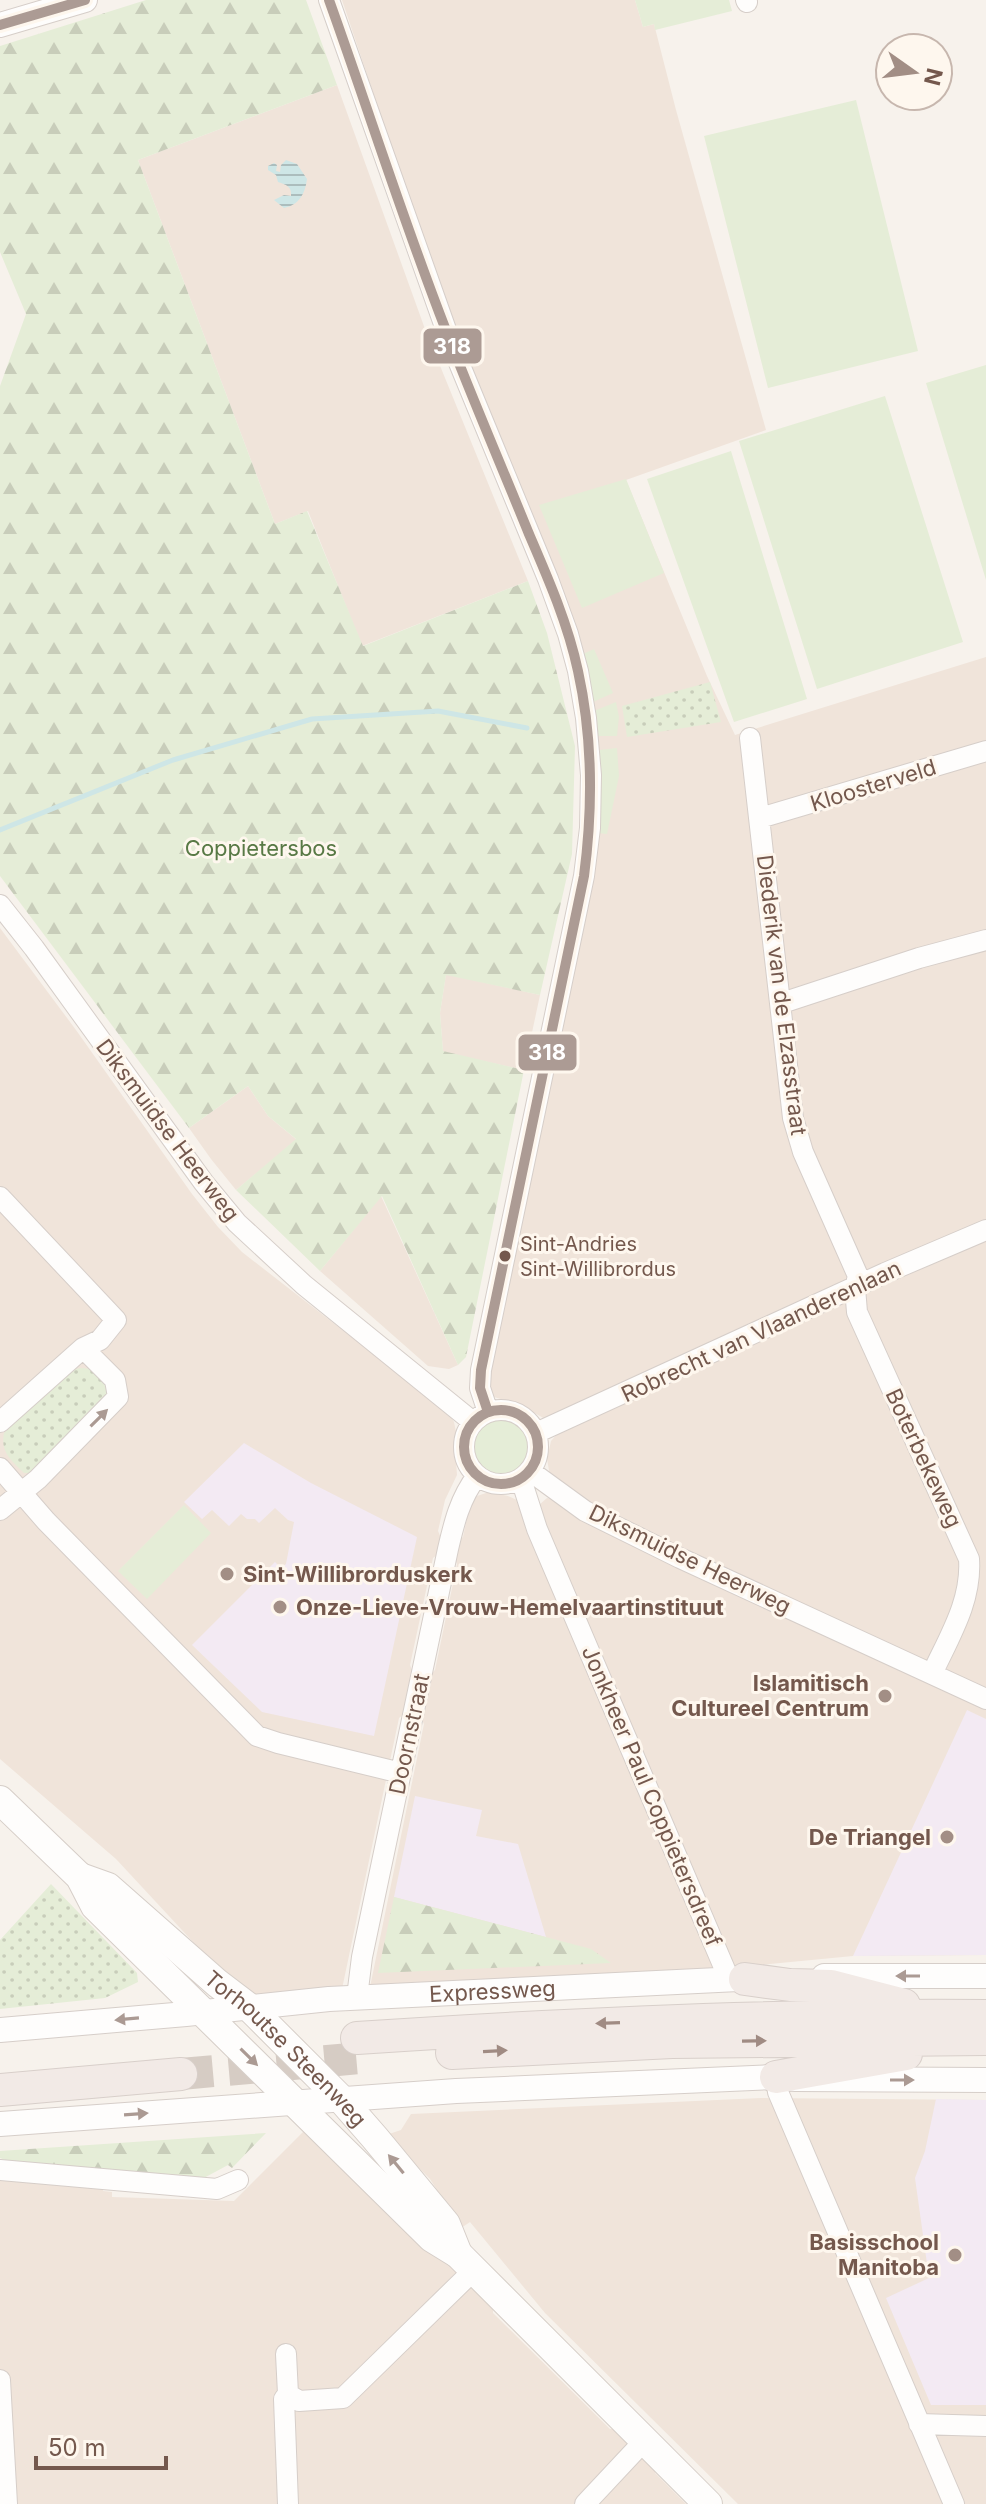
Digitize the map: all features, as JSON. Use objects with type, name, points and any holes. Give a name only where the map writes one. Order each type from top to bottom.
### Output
[{"type":"highway","points":[[737,1979],[831,1986],[961,2031]]},
{"type":"highway","points":[[776,2077],[925,2051],[986,2016]]},
{"type":"highway","points":[[359,2048],[672,2042],[961,2031]]},
{"type":"highway","points":[[0,2068],[180,2063],[0,2090]]},
{"type":"main road","name":"Torhoutse Steenweg","points":[[0,1800],[80,1877],[95,1906],[432,2238],[466,2262],[708,2504]]},
{"type":"main road","name":"Torhoutse Steenweg","points":[[80,1877],[108,1887],[250,2008],[341,2099],[446,2224],[466,2262]]},
{"type":"street","points":[[0,25],[85,0]]},
{"type":"street","points":[[329,0],[450,341],[559,606],[578,671],[588,729],[590,828],[584,876],[481,1370],[480,1417],[467,1432],[464,1456],[477,1476],[498,1485],[525,1475],[538,1455],[536,1433]]},
{"type":"street","name":"Diederik van de Elzasstraat","points":[[750,738],[793,1118],[803,1152],[858,1276],[855,1288]]},
{"type":"street","name":"Kloosterveld","points":[[760,818],[986,751]]},
{"type":"street","name":"Diksmuidse Heerweg","points":[[0,905],[204,1183],[237,1223],[304,1285],[480,1417],[500,1410],[511,1411],[530,1423],[536,1433]]},
{"type":"street","points":[[782,1003],[919,958],[986,940]]},
{"type":"street","points":[[0,1197],[116,1320],[100,1340],[83,1348],[0,1422]]},
{"type":"street","name":"Robrecht van Vlaanderenlaan","points":[[536,1433],[986,1230]]},
{"type":"street","name":"Boterbekeweg","points":[[855,1288],[857,1312],[969,1559],[970,1577],[966,1597],[932,1674]]},
{"type":"street","points":[[0,1510],[38,1479],[118,1397],[115,1380],[83,1348]]},
{"type":"street","points":[[0,1468],[257,1736],[266,1741],[401,1773]]},
{"type":"street","name":"Diksmuidse Heerweg","points":[[525,1475],[585,1511],[680,1558],[986,1699]]},
{"type":"street","name":"Jonkheer Paul Coppietersdreef","points":[[525,1475],[537,1529],[737,1979]]},
{"type":"street","name":"Doornstraat","points":[[357,1997],[362,1957],[454,1523],[464,1495],[477,1476]]},
{"type":"street","name":"Expressweg","points":[[0,2030],[357,1997],[792,1976],[986,1976]]},
{"type":"street","points":[[776,2077],[778,2092],[954,2504]]},
{"type":"street","points":[[0,2124],[501,2088],[776,2077],[986,2080]]},
{"type":"street","points":[[0,2170],[217,2189],[238,2180]]},
{"type":"street","points":[[288,2394],[299,2401],[343,2398],[466,2262]]},
{"type":"street","points":[[286,2354],[288,2394],[284,2399],[288,2504]]},
{"type":"street","points":[[0,2380],[7,2504]]},
{"type":"street","points":[[919,2424],[986,2426]]},
{"type":"street","points":[[585,2504],[644,2441]]},
{"type":"shaded area","points":[[342,0],[635,0],[643,27],[654,24],[766,430],[626,480],[707,676],[735,735],[986,657],[986,1955],[853,1956],[699,1971],[370,1987],[424,1724],[421,1717],[429,1676],[435,1670],[457,1564],[454,1557],[457,1541],[463,1537],[470,1504],[477,1496],[489,1492],[517,1500],[521,1507],[539,1505],[547,1498],[554,1499],[547,1459],[551,1441],[558,1433],[545,1419],[521,1405],[494,1397],[490,1392],[489,1380],[599,759],[465,353],[433,271]]},
{"type":"shaded area","points":[[337,85],[425,329],[528,581],[362,646],[308,511],[275,524],[138,160]]},
{"type":"shaded area","points":[[0,928],[218,1227],[242,1252],[435,1402],[454,1422],[457,1475],[445,1500],[438,1531],[441,1538],[438,1554],[433,1558],[410,1665],[413,1673],[405,1713],[399,1718],[342,1989],[255,1995],[207,1957],[116,1859],[0,1759]]},
{"type":"shaded area","points":[[446,974],[540,995],[524,1070],[443,1052],[440,1013]]},
{"type":"shaded area","points":[[248,1086],[268,1116],[297,1140],[236,1190],[189,1128]]},
{"type":"shaded area","points":[[381,1196],[458,1365],[449,1369],[428,1366],[320,1271]]},
{"type":"shaded area","name":"Onze-Lieve-Vrouw-Hemelvaartinstituut","points":[[244,1443],[311,1483],[417,1537],[374,1736],[262,1712],[192,1645],[275,1562],[281,1568],[286,1564],[294,1522],[275,1508],[259,1523],[241,1514],[229,1526],[212,1510],[202,1519],[184,1502]]},
{"type":"shaded area","name":"De Triangel","points":[[967,1710],[986,1719],[986,1955],[853,1956]]},
{"type":"shaded area","points":[[415,1796],[482,1810],[476,1836],[518,1844],[546,1937],[394,1897]]},
{"type":"shaded area","points":[[761,2098],[986,2100],[986,2504],[738,2504],[545,2313],[470,2222],[461,2228],[430,2179],[386,2135],[401,2130],[411,2114]]},
{"type":"shaded area","name":"Basisschool Manitoba","points":[[936,2099],[986,2100],[986,2405],[931,2405],[886,2298],[929,2278],[915,2178],[925,2151]]},
{"type":"shaded area","points":[[306,2129],[493,2308],[493,2313],[610,2429],[619,2429],[655,2464],[655,2473],[686,2504],[0,2504],[0,2179],[104,2186],[103,2191],[112,2192],[112,2197],[234,2201]]},
{"type":"green space","name":"Coppietersbos","points":[[146,0],[306,0],[337,85],[138,160],[275,524],[307,511],[363,646],[528,581],[547,633],[575,746],[572,854],[540,995],[446,975],[440,1013],[443,1051],[524,1070],[466,1357],[458,1365],[382,1196],[320,1271],[236,1190],[296,1139],[268,1116],[248,1086],[189,1128],[0,876],[0,386],[26,314],[0,252],[0,46]]},
{"type":"green space","points":[[635,0],[729,0],[732,11],[655,30],[654,24],[643,27]]},
{"type":"green space","points":[[856,100],[918,351],[768,388],[704,136]]},
{"type":"green space","points":[[986,365],[986,580],[926,383]]},
{"type":"green space","points":[[885,396],[963,642],[817,689],[739,441]]},
{"type":"green space","points":[[731,451],[807,699],[734,722],[647,479]]},
{"type":"green space","points":[[626,479],[664,573],[582,608],[539,505]]},
{"type":"green space","points":[[594,649],[613,693],[593,702],[583,654]]},
{"type":"green space","points":[[710,682],[721,722],[627,737],[622,706]]},
{"type":"green space","points":[[616,702],[619,717],[617,736],[598,736],[594,711]]},
{"type":"green space","points":[[617,748],[619,776],[607,834],[598,833],[599,750]]},
{"type":"green space","points":[[92,1369],[107,1379],[109,1392],[32,1473],[24,1473],[5,1451],[4,1433],[64,1372]]},
{"type":"green space","points":[[495,1415],[507,1415],[523,1424],[530,1434],[530,1458],[523,1468],[507,1477],[495,1477],[475,1463],[470,1452],[470,1440],[484,1420]]},
{"type":"green space","points":[[184,1505],[211,1533],[147,1599],[118,1571]]},
{"type":"green space","points":[[51,1884],[137,1973],[138,1982],[105,1998],[0,2009],[0,1940]]},
{"type":"green space","points":[[394,1897],[591,1949],[611,1963],[378,1973]]},
{"type":"green space","points":[[266,2133],[232,2168],[228,2165],[202,2179],[13,2163],[0,2158],[0,2151]]},
{"type":"water","points":[[286,160],[297,164],[307,179],[300,198],[284,208],[274,200],[284,195],[291,196],[291,190],[278,182],[268,166],[274,163],[277,165],[276,171],[280,172]]},
{"type":"waterway","points":[[0,830],[173,760],[312,719],[438,711],[527,728]]},
{"type":"tunnel","points":[[181,2074],[361,2058]]},
{"type":"transit line","name":"318","points":[[0,25],[85,0]]},
{"type":"transit line","name":"318","points":[[329,0],[435,300],[563,619],[574,653],[587,722],[590,799],[584,876],[481,1370],[480,1388],[488,1412]]},
{"type":"transit line","name":"318","points":[[494,1410],[508,1410],[522,1416],[532,1426],[538,1447],[532,1468],[522,1478],[508,1484],[494,1484],[480,1478],[470,1468],[464,1454],[464,1440],[470,1426],[480,1416],[494,1410]]},
{"type":"place","name":"Sint-Andries Sint-Willibrordus","points":[[505,1256]]},
{"type":"place","name":"Sint-Willibrorduskerk","points":[[227,1574]]},
{"type":"place","name":"Onze-Lieve-Vrouw-Hemelvaartinstituut","points":[[280,1607]]},
{"type":"place","name":"Islamitisch Cultureel Centrum","points":[[885,1696]]},
{"type":"place","name":"De Triangel","points":[[947,1837]]},
{"type":"place","name":"Basisschool Manitoba","points":[[955,2255]]}]
